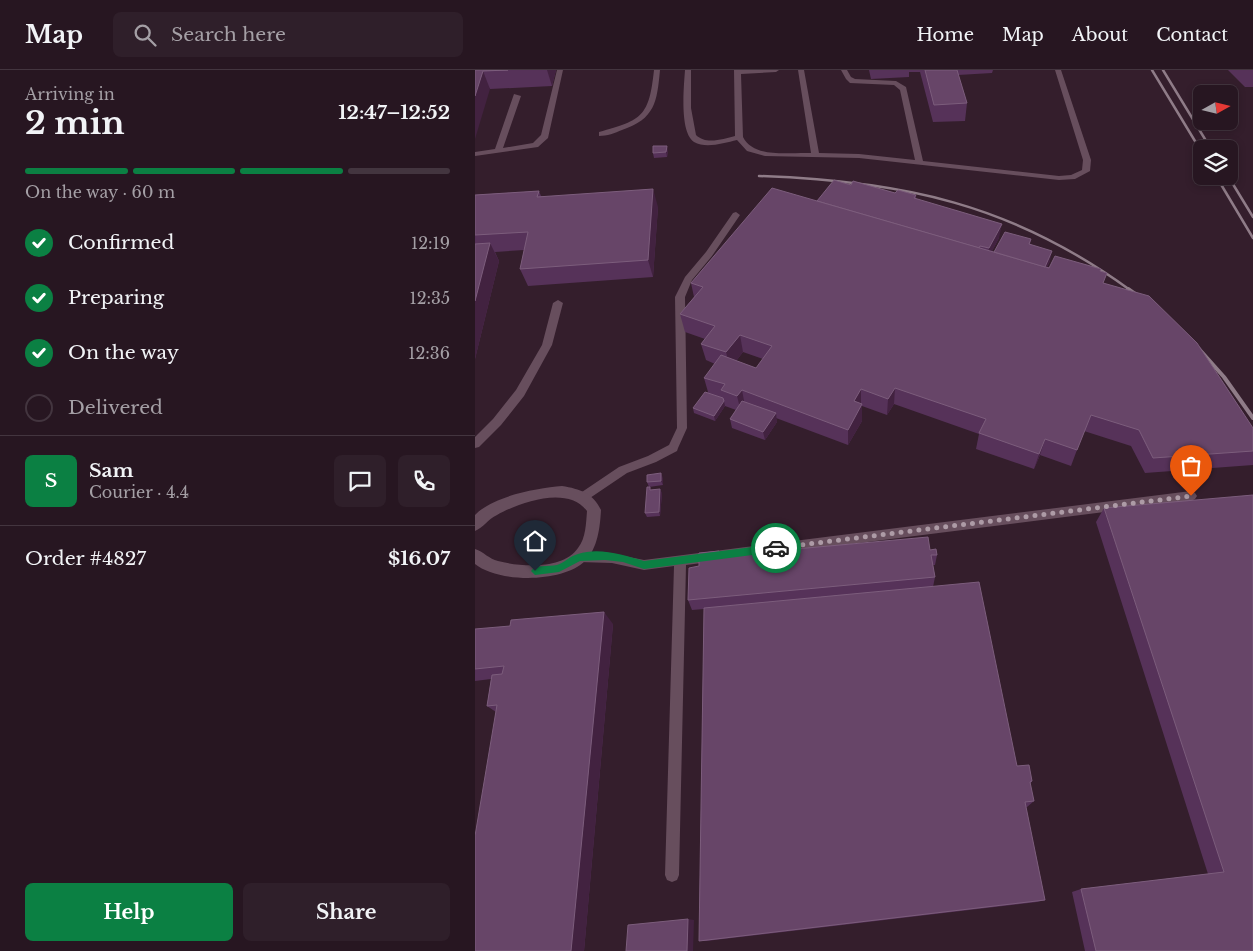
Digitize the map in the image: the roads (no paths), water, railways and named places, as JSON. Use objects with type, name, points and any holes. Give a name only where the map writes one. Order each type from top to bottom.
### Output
[{"type":"street","points":[[475,525],[483,516],[511,503],[541,493],[564,491],[583,497],[594,510],[590,539],[579,557],[559,568],[513,571],[493,566],[475,555]]},
{"type":"lane","points":[[475,154],[535,145],[545,136],[560,70]]},
{"type":"lane","points":[[602,134],[632,125],[643,118],[651,108],[657,70]]},
{"type":"lane","points":[[688,70],[689,127],[693,137],[699,142],[709,142],[739,137]]},
{"type":"lane","points":[[776,70],[737,71],[739,137],[742,145],[760,153],[859,156],[1059,178],[1086,171],[1087,160],[1058,70]]},
{"type":"lane","points":[[801,70],[815,155]]},
{"type":"lane","points":[[844,70],[848,78],[853,81],[896,83],[903,89],[919,162]]},
{"type":"lane","points":[[498,151],[517,96]]},
{"type":"lane","points":[[583,497],[623,470],[652,459],[673,448],[682,428],[680,297],[688,279],[709,254],[736,215]]},
{"type":"lane","points":[[475,444],[497,422],[520,393],[547,345],[558,303]]},
{"type":"lane","points":[[579,557],[605,556],[623,558],[644,565],[1191,496]]},
{"type":"lane","points":[[672,876],[680,560]]},
{"type":"railway","points":[[1152,70],[1194,140]]},
{"type":"railway","points":[[1163,70],[1206,140]]},
{"type":"railway","points":[[759,176],[861,184],[909,192],[954,203],[999,217],[1043,237],[1086,261],[1130,290]]},
{"type":"railway","points":[[1221,185],[1253,238]]},
{"type":"railway","points":[[1233,185],[1253,217]]},
{"type":"railway","points":[[1128,289],[1145,301]]},
{"type":"railway","points":[[1199,349],[1224,377],[1253,418]]}]
